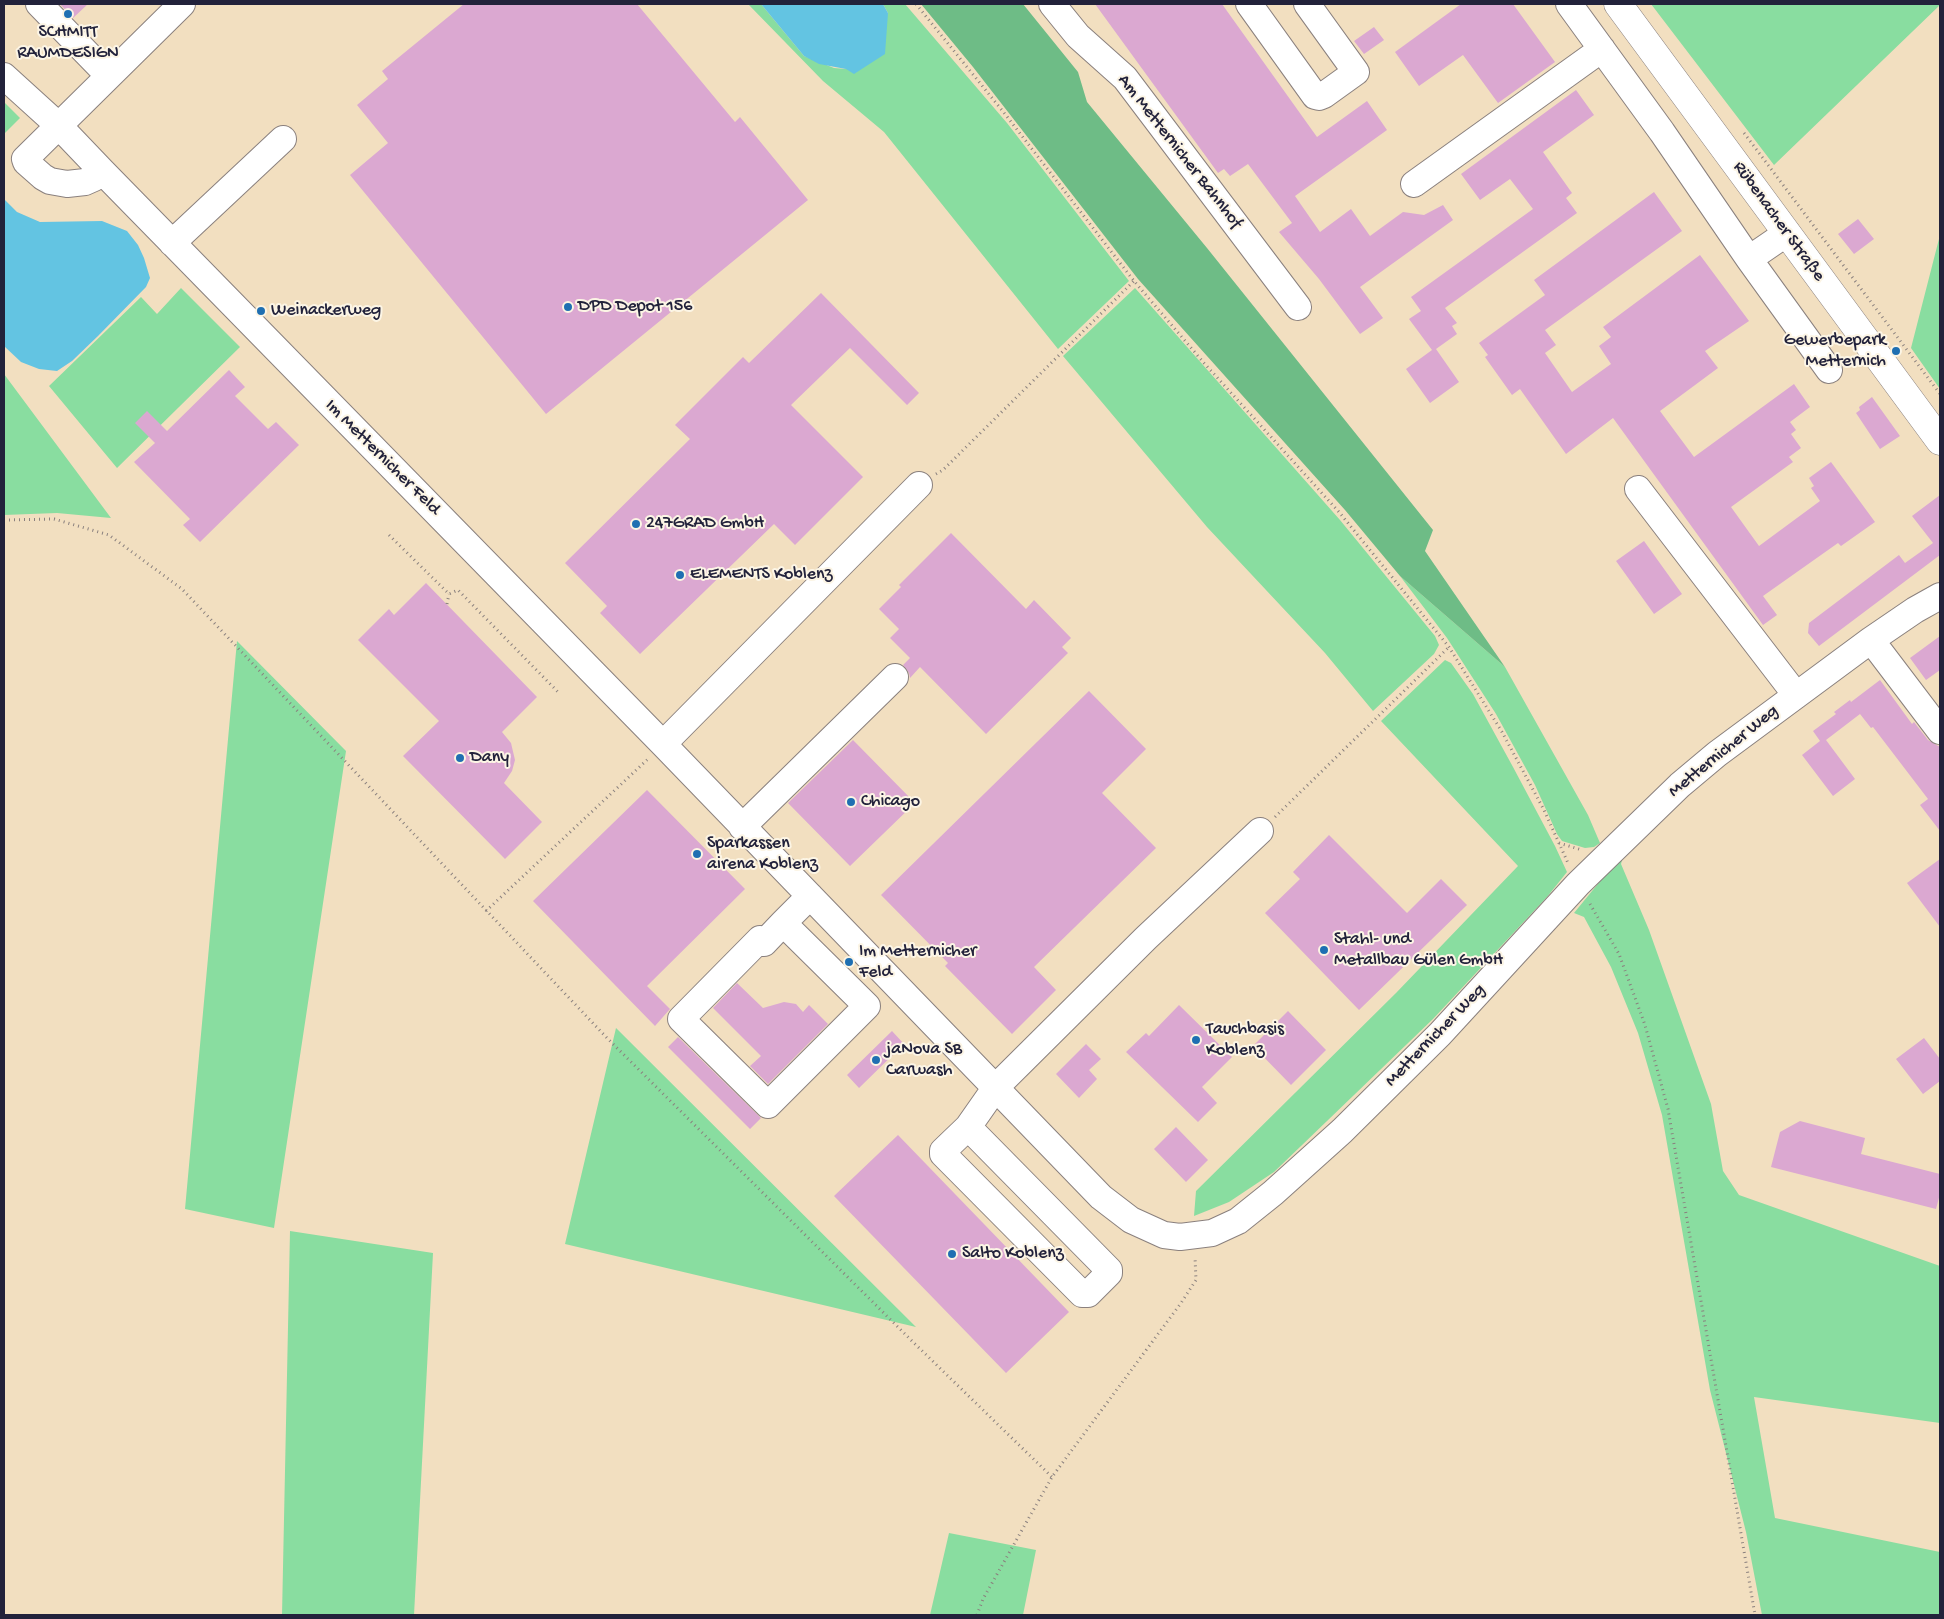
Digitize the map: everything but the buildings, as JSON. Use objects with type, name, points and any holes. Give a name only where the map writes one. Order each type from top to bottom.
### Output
[{"type":"main road","name":"Rübenacher Straße","points":[[1618,4],[1940,441]]},
{"type":"street","points":[[39,4],[109,76]]},
{"type":"street","points":[[102,171],[94,178],[85,182],[67,184],[43,177],[26,162],[26,157],[60,126],[182,4]]},
{"type":"street","name":"Am Metternicher Bahnhof","points":[[1052,4],[1078,36],[1125,78],[1298,307]]},
{"type":"street","points":[[1249,4],[1315,96],[1319,97],[1356,72],[1307,4]]},
{"type":"street","points":[[1569,4],[1651,116],[1749,259],[1829,370]]},
{"type":"street","points":[[1414,184],[1602,49]]},
{"type":"street","points":[[4,76],[60,126]]},
{"type":"street","name":"Im Metternicher Feld","points":[[60,126],[996,1086],[1101,1197],[1117,1210],[1146,1228],[1180,1237],[1195,1236]]},
{"type":"street","points":[[172,243],[283,139]]},
{"type":"street","points":[[1749,259],[1787,233]]},
{"type":"street","points":[[663,744],[919,485]]},
{"type":"street","name":"Metternicher Weg","points":[[1638,489],[1796,695]]},
{"type":"street","name":"Metternicher Weg","points":[[1915,610],[1940,585]]},
{"type":"street","name":"Metternicher Weg","points":[[1195,1236],[1212,1233],[1238,1221],[1273,1193],[1342,1131],[1440,1034],[1578,884],[1680,785],[1717,754],[1871,640],[1915,610],[1940,596]]},
{"type":"street","points":[[1871,640],[1940,731]]},
{"type":"street","points":[[742,827],[895,678]]},
{"type":"street","points":[[968,1127],[1109,1270],[1109,1273],[1088,1294],[1082,1294],[943,1151],[968,1127],[996,1086],[1146,938],[1260,831]]},
{"type":"street","points":[[783,923],[866,1006],[768,1105],[681,1019],[760,939],[764,943],[783,923],[810,896]]},
{"type":"path","points":[[916,4],[1005,114],[1134,281],[1339,512],[1449,647],[1502,732],[1544,810],[1578,884],[1619,954],[1645,1025],[1668,1109],[1755,1615]]},
{"type":"path","points":[[1740,129],[1940,394]]},
{"type":"path","points":[[919,485],[943,470],[1134,281]]},
{"type":"path","points":[[4,520],[54,519],[109,535],[182,590],[606,1038],[1052,1477]]},
{"type":"path","points":[[389,535],[449,594]]},
{"type":"path","points":[[449,594],[458,590],[559,692]]},
{"type":"path","points":[[447,604],[449,594]]},
{"type":"path","points":[[1260,831],[1449,647]]},
{"type":"path","points":[[486,911],[663,744]]},
{"type":"path","points":[[977,1615],[983,1599],[1052,1477],[1196,1280],[1195,1236]]},
{"type":"green space","points":[[748,4],[761,4],[804,56],[834,68],[846,69],[888,13],[883,4],[905,4],[1007,123],[1129,281],[1058,349],[884,132],[823,81]]},
{"type":"green space","points":[[921,4],[1023,4],[1078,72],[1087,102],[1207,248],[1433,530],[1425,551],[1505,667],[1400,576],[1345,510],[1138,279],[973,67]]},
{"type":"green space","points":[[1651,4],[1940,4],[1940,5],[1774,165]]},
{"type":"green space","points":[[4,102],[20,118],[4,134]]},
{"type":"green space","points":[[1940,235],[1940,389],[1911,348]]},
{"type":"green space","points":[[181,288],[240,347],[117,468],[49,386],[141,297],[157,314]]},
{"type":"green space","points":[[1135,288],[1340,520],[1435,636],[1439,645],[1434,654],[1373,711],[1325,653],[1207,527],[1063,356]]},
{"type":"green space","points":[[4,374],[111,518],[57,513],[4,515]]},
{"type":"green space","points":[[1400,576],[1505,667],[1588,815],[1600,843],[1594,847],[1585,848],[1562,841],[1535,785],[1496,714],[1447,638]]},
{"type":"green space","points":[[237,641],[346,751],[274,1228],[185,1209]]},
{"type":"green space","points":[[1445,660],[1451,663],[1473,694],[1555,846],[1567,872],[1547,897],[1433,1019],[1274,1172],[1229,1202],[1194,1216],[1196,1191],[1396,993],[1518,866],[1381,721]]},
{"type":"green space","points":[[1624,852],[1621,864],[1649,930],[1711,1104],[1723,1171],[1739,1195],[1940,1266],[1940,1423],[1754,1397],[1775,1518],[1940,1552],[1940,1615],[1762,1615],[1746,1532],[1710,1390],[1662,1115],[1638,1033],[1611,967],[1584,917],[1574,913]]},
{"type":"green space","points":[[616,1028],[916,1327],[565,1244]]},
{"type":"green space","points":[[290,1231],[433,1253],[414,1615],[282,1615]]},
{"type":"green space","points":[[949,1533],[1036,1550],[1023,1615],[930,1615]]},
{"type":"water","points":[[761,4],[883,4],[888,13],[885,54],[854,74],[846,69],[819,64],[804,56]]},
{"type":"water","points":[[4,199],[17,212],[40,222],[102,221],[127,231],[138,245],[144,258],[150,278],[146,287],[72,361],[57,371],[39,369],[21,362],[4,346]]},
{"type":"place","name":"SCHMITT RAUMDESIGN","points":[[68,14]]},
{"type":"place","name":"DPD Depot 156","points":[[568,307]]},
{"type":"place","name":"Weinackerweg","points":[[261,311]]},
{"type":"place","name":"Gewerbepark Metternich","points":[[1896,351]]},
{"type":"place","name":"247GRAD GmbH","points":[[636,524]]},
{"type":"place","name":"ELEMENTS Koblenz","points":[[680,575]]},
{"type":"place","name":"Dany","points":[[460,758]]},
{"type":"place","name":"Chicago","points":[[851,802]]},
{"type":"place","name":"Sparkassen airena Koblenz","points":[[697,854]]},
{"type":"place","name":"Stahl- und Metallbau Gülen GmbH","points":[[1324,950]]},
{"type":"place","name":"Im Metternicher Feld","points":[[849,962]]},
{"type":"place","name":"Tauchbasis Koblenz","points":[[1196,1040]]},
{"type":"place","name":"jaNova SB Carwash","points":[[876,1060]]},
{"type":"place","name":"Salto Koblenz","points":[[952,1254]]}]
